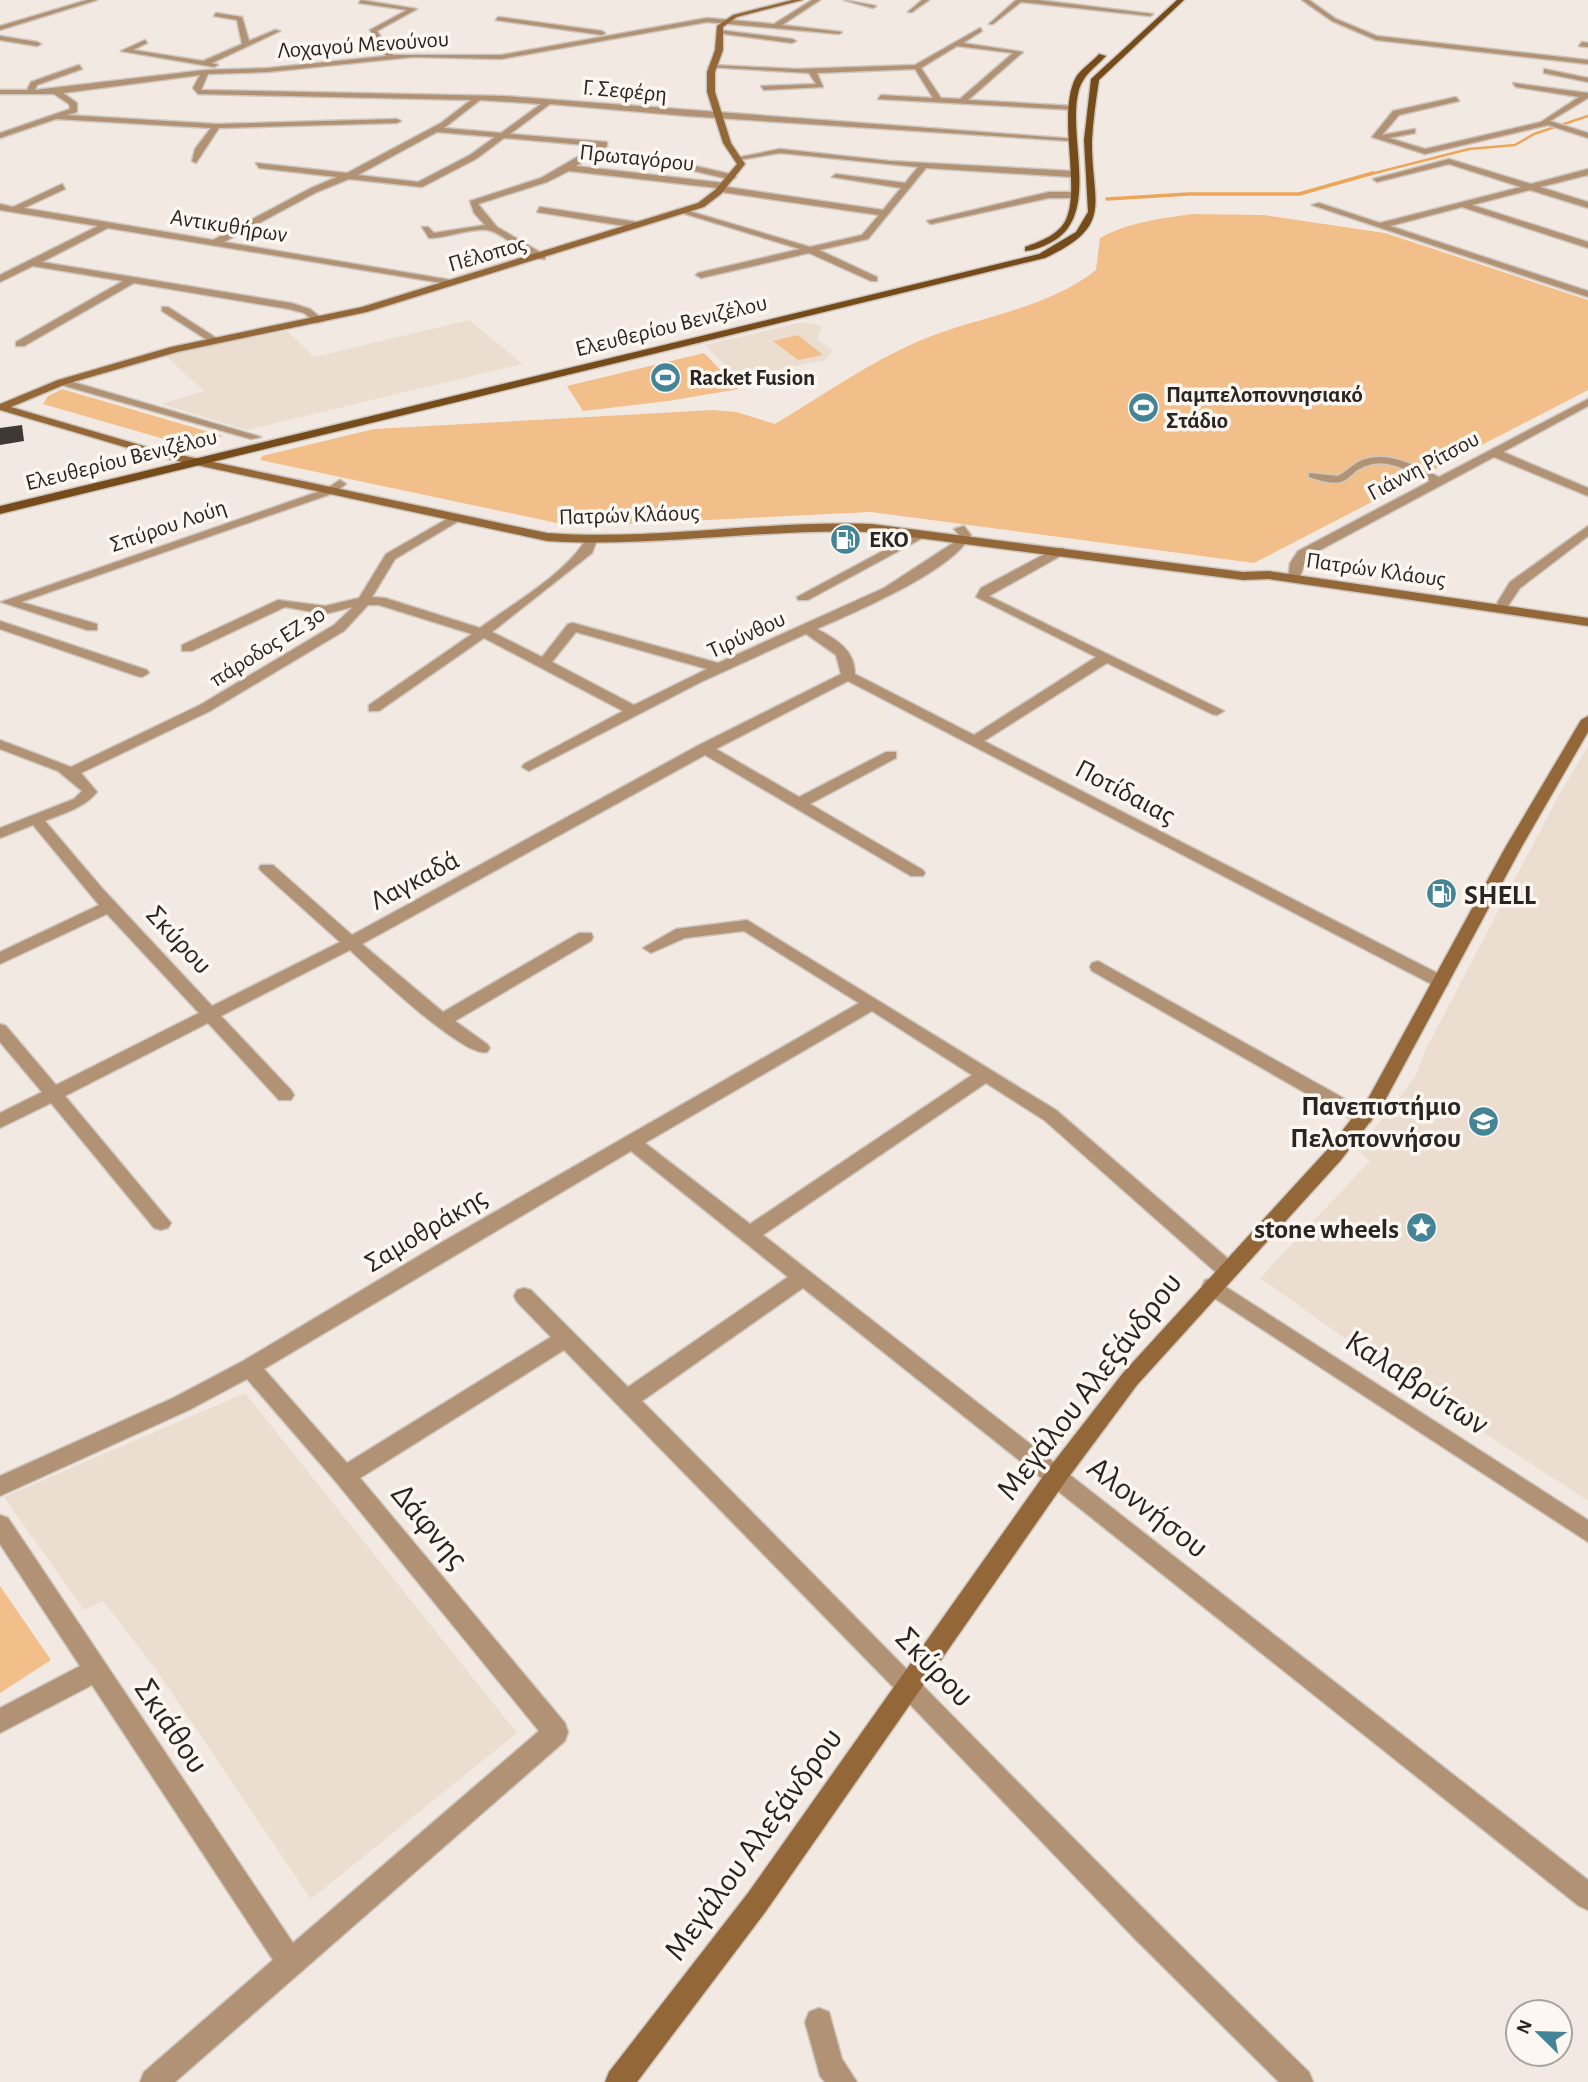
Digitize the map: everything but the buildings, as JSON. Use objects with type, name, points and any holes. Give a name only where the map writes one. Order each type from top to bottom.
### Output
[{"type":"main road","points":[[739,158],[727,143],[710,83],[712,67],[719,50],[719,32],[726,20],[800,0]]},
{"type":"main road","name":"Ελευθερίου Βενιζέλου","points":[[193,458],[215,458],[1015,263],[1062,247],[1078,236],[1089,223],[1092,212],[1088,140],[1095,79],[1181,0]]},
{"type":"main road","points":[[1140,23],[1157,7]]},
{"type":"main road","name":"Ελευθερίου Βενιζέλου","points":[[0,510],[193,458],[255,437],[1023,251],[1059,233],[1070,222],[1073,195],[1071,139],[1079,78],[1111,49]]},
{"type":"main road","name":"Πέλοπος","points":[[1,407],[62,382],[175,349],[320,321],[542,257],[685,211],[705,202],[722,187],[741,164],[739,158]]},
{"type":"main road","name":"Πατρών Κλάους","points":[[1,407],[173,457],[193,458]]},
{"type":"main road","name":"Πατρών Κλάους","points":[[1,407],[43,411],[193,458],[335,488],[568,530],[622,531],[835,517],[1247,568],[1294,579],[1476,604]]},
{"type":"main road","name":"Ελευθερίου Βενιζέλου","points":[[0,500],[173,457]]},
{"type":"main road","name":"Πατρών Κλάους","points":[[215,458],[456,519],[547,537],[591,540],[831,525],[924,534],[963,534],[1060,551],[1243,576],[1269,575]]},
{"type":"main road","points":[[1476,604],[1503,603],[1588,615]]},
{"type":"main road","points":[[1476,604],[1588,622]]},
{"type":"main road","name":"Μεγάλου Αλεξάνδρου","points":[[619,2082],[757,1902],[1057,1475],[1130,1379],[1219,1278],[1334,1155],[1364,1118],[1389,1080],[1513,848],[1588,720]]},
{"type":"street","points":[[0,28],[93,0]]},
{"type":"street","points":[[777,25],[817,0]]},
{"type":"street","points":[[847,0],[873,6]]},
{"type":"street","points":[[910,11],[926,0]]},
{"type":"street","points":[[991,23],[1020,0],[1150,15]]},
{"type":"street","points":[[1305,0],[1334,20],[1376,38],[1588,62]]},
{"type":"street","points":[[361,2],[415,9],[373,30],[391,57]]},
{"type":"street","points":[[216,15],[240,18],[246,45]]},
{"type":"street","points":[[498,19],[617,34]]},
{"type":"street","name":"Λοχαγού Μενούνου","points":[[0,92],[56,92],[204,68],[236,71],[420,54],[498,57],[686,22],[726,20],[839,32]]},
{"type":"street","points":[[712,67],[812,71],[917,67],[980,30]]},
{"type":"street","points":[[145,42],[125,51],[204,68],[277,31]]},
{"type":"street","points":[[719,32],[792,41]]},
{"type":"street","points":[[0,38],[37,44]]},
{"type":"street","points":[[955,44],[1019,52],[961,102]]},
{"type":"street","points":[[30,92],[34,84],[79,67]]},
{"type":"street","points":[[917,67],[938,100]]},
{"type":"street","name":"Γ. Σεφέρη","points":[[204,68],[198,92],[479,97],[1071,139]]},
{"type":"street","points":[[764,88],[817,86],[812,71]]},
{"type":"street","points":[[1547,71],[1588,80]]},
{"type":"street","points":[[1516,85],[1587,95]]},
{"type":"street","points":[[74,89],[138,92]]},
{"type":"street","points":[[0,136],[57,117],[75,107],[56,92]]},
{"type":"street","points":[[1378,138],[1418,152],[1480,141],[1547,122],[1587,95]]},
{"type":"street","points":[[215,243],[314,190],[349,176],[436,130],[479,97]]},
{"type":"street","points":[[881,97],[1073,108]]},
{"type":"street","points":[[1378,138],[1376,134],[1396,113],[1456,99]]},
{"type":"street","points":[[259,164],[419,185],[473,157],[548,102]]},
{"type":"street","points":[[57,117],[217,126],[397,121]]},
{"type":"street","points":[[1547,122],[1588,136]]},
{"type":"street","points":[[34,125],[57,128]]},
{"type":"street","points":[[196,161],[199,149],[217,126]]},
{"type":"street","points":[[436,130],[604,144],[568,168]]},
{"type":"street","points":[[1378,138],[1412,131]]},
{"type":"street","points":[[739,158],[776,151],[853,160],[1072,174]]},
{"type":"street","points":[[664,160],[732,177]]},
{"type":"street","points":[[827,185],[853,160]]},
{"type":"street","points":[[1377,180],[1449,161],[1588,205]]},
{"type":"street","points":[[701,275],[865,237],[924,165]]},
{"type":"street","name":"Πρωταγόρου","points":[[542,257],[493,227],[478,212],[474,204],[476,201],[544,180],[568,168],[722,187],[886,213]]},
{"type":"street","points":[[1380,226],[1588,172]]},
{"type":"street","points":[[836,177],[907,186]]},
{"type":"street","points":[[15,209],[62,187]]},
{"type":"street","points":[[810,201],[818,193]]},
{"type":"street","points":[[931,221],[1049,195],[1073,195]]},
{"type":"street","points":[[1460,204],[1588,245]]},
{"type":"street","points":[[1316,205],[1588,294]]},
{"type":"street","name":"Αντικυθήρων","points":[[0,207],[451,284]]},
{"type":"street","points":[[540,210],[637,225]]},
{"type":"street","points":[[685,211],[810,250],[874,279]]},
{"type":"street","points":[[0,279],[107,225]]},
{"type":"street","points":[[441,247],[428,233],[493,227]]},
{"type":"street","points":[[33,263],[298,308],[320,321]]},
{"type":"street","points":[[20,344],[133,279]]},
{"type":"street","points":[[166,309],[216,341]]},
{"type":"street","points":[[62,382],[255,437]]},
{"type":"street","name":"Γιάννη Ρίτσου","points":[[1294,579],[1296,563],[1302,554],[1588,402]]},
{"type":"street","points":[[1493,452],[1588,492]]},
{"type":"street","points":[[1313,475],[1333,480],[1345,479],[1360,466],[1379,461],[1402,466],[1439,481]]},
{"type":"street","name":"Σπύρου Λούη","points":[[4,601],[335,488]]},
{"type":"street","name":"πάροδος ΕΖ 30","points":[[70,773],[205,708],[339,628],[365,600],[390,557],[456,519]]},
{"type":"street","points":[[1503,603],[1515,585],[1588,530]]},
{"type":"street","points":[[803,597],[924,534]]},
{"type":"street","name":"Τιρύνθου","points":[[529,766],[720,668],[807,629],[919,571],[963,534]]},
{"type":"street","points":[[374,708],[482,633],[583,556],[591,540]]},
{"type":"street","points":[[1060,551],[986,591],[982,597],[1217,711]]},
{"type":"street","points":[[187,648],[283,603],[328,610],[365,600],[387,603],[482,633],[545,662],[634,711]]},
{"type":"street","points":[[4,601],[92,627]]},
{"type":"street","points":[[4,630],[38,611]]},
{"type":"street","points":[[545,662],[573,627],[720,668]]},
{"type":"street","points":[[807,629],[843,652],[849,662],[848,676]]},
{"type":"street","points":[[4,630],[142,673]]},
{"type":"street","points":[[974,741],[1106,657]]},
{"type":"street","name":"Ποτίδαιας","points":[[848,676],[1441,982]]},
{"type":"street","name":"Λαγκαδά","points":[[0,1121],[349,944],[704,748],[848,676]]},
{"type":"street","points":[[0,744],[70,773],[90,792],[79,802],[0,833]]},
{"type":"street","points":[[704,748],[917,873]]},
{"type":"street","points":[[798,804],[891,755]]},
{"type":"street","name":"Σκύρου","points":[[36,819],[110,906],[285,1095]]},
{"type":"street","points":[[267,868],[349,944],[442,1021],[481,1048]]},
{"type":"street","points":[[0,959],[110,906]]},
{"type":"street","name":"Καλαβρύτων","points":[[651,948],[682,933],[747,925],[1066,1127],[1219,1278],[1588,1532]]},
{"type":"street","points":[[442,1021],[584,937]]},
{"type":"street","points":[[1098,967],[1364,1118]]},
{"type":"street","name":"Σαμοθράκης","points":[[0,1486],[181,1404],[250,1367],[451,1246],[871,1004]]},
{"type":"street","points":[[0,1030],[161,1223]]},
{"type":"street","points":[[750,1234],[985,1074]]},
{"type":"street","name":"Αλοννήσου","points":[[633,1143],[805,1276],[1588,1897]]},
{"type":"street","points":[[625,1401],[805,1276]]},
{"type":"street","name":"Σκύρου","points":[[524,1296],[908,1685],[1188,1975],[1300,2082]]},
{"type":"street","points":[[345,1476],[565,1339]]},
{"type":"street","name":"Δάφνης","points":[[250,1367],[345,1476],[555,1732],[290,1962]]},
{"type":"street","name":"Σκιάθου","points":[[0,1525],[290,1962]]},
{"type":"street","points":[[0,1721],[96,1670]]},
{"type":"street","points":[[154,2082],[290,1962]]},
{"type":"street","points":[[820,2022],[831,2066],[843,2082]]},
{"type":"shaded area","points":[[1192,214],[1264,215],[1385,233],[1588,300],[1588,390],[1254,563],[871,512],[605,525],[557,523],[260,460],[262,456],[374,429],[713,410],[736,412],[775,424],[863,370],[919,341],[1033,303],[1076,284],[1096,270],[1100,238],[1133,225]]},
{"type":"shaded area","points":[[469,320],[523,364],[247,430],[161,404],[204,391],[165,355],[287,331],[314,357]]},
{"type":"shaded area","points":[[803,322],[822,326],[817,339],[833,350],[825,360],[738,378],[705,345]]},
{"type":"shaded area","points":[[798,335],[823,355],[798,360],[773,341]]},
{"type":"shaded area","name":"Racket Fusion","points":[[704,353],[739,389],[583,411],[567,386]]},
{"type":"shaded area","points":[[62,389],[223,436],[190,445],[43,404],[48,396]]},
{"type":"shaded area","name":"Πανεπιστήμιο Πελοποννήσου","points":[[1588,746],[1588,1501],[1402,1379],[1260,1278],[1370,1161],[1358,1150],[1415,1077],[1426,1049],[1561,791]]},
{"type":"shaded area","points":[[245,1393],[517,1733],[311,1899],[155,1668],[103,1601],[84,1610],[4,1497]]},
{"type":"shaded area","points":[[0,1586],[51,1660],[0,1693]]},
{"type":"waterway","points":[[1367,175],[1469,149],[1515,145],[1534,134],[1588,116]]},
{"type":"waterway","points":[[1107,199],[1189,194],[1299,194],[1373,173]]},
{"type":"place","name":"Racket Fusion","points":[[666,377]]},
{"type":"place","name":"Παμπελοποννησιακό Στάδιο","points":[[1143,407]]},
{"type":"place","name":"EKO","points":[[846,539]]},
{"type":"place","name":"SHELL","points":[[1441,894]]},
{"type":"place","name":"Πανεπιστήμιο Πελοποννήσου","points":[[1484,1121]]},
{"type":"place","name":"stone wheels","points":[[1422,1228]]}]
